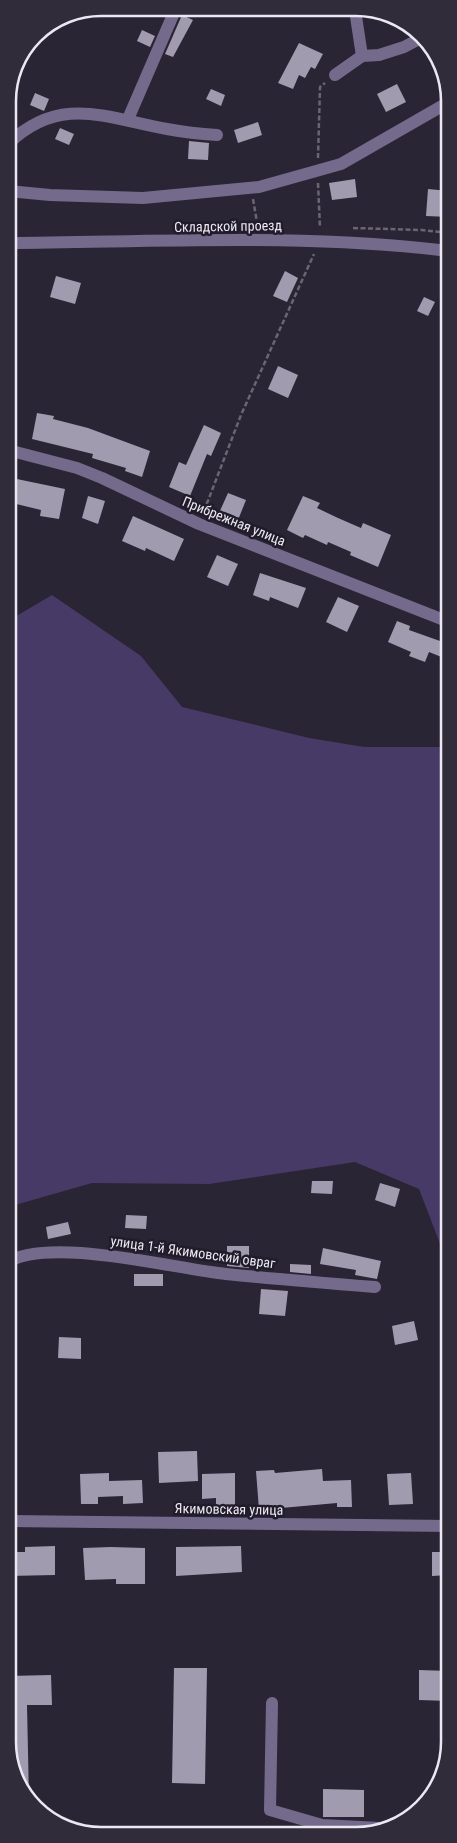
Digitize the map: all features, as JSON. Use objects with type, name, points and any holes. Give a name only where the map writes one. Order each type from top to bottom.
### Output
[{"type":"street","points":[[128,119],[173,16]]},
{"type":"street","points":[[356,16],[362,56]]},
{"type":"street","points":[[335,75],[362,56],[378,55],[404,47],[416,41]]},
{"type":"street","points":[[16,192],[50,196],[143,198],[252,188],[341,164],[441,107]]},
{"type":"street","points":[[16,136],[20,132],[41,122],[79,112],[128,119],[165,129],[217,135]]},
{"type":"street","name":"Складской проезд","points":[[16,243],[320,240],[395,244],[441,250]]},
{"type":"street","name":"Прибрежная улица","points":[[16,452],[77,468],[199,524],[441,619]]},
{"type":"street","name":"улица 1-й Якимовский овраг","points":[[16,1258],[37,1252],[115,1256],[224,1274],[375,1287]]},
{"type":"street","name":"Якимовская улица","points":[[16,1522],[441,1526]]},
{"type":"street","points":[[272,1704],[270,1810],[322,1824],[360,1827]]},
{"type":"path","points":[[317,170],[320,87],[335,75]]},
{"type":"path","points":[[199,524],[241,415],[320,240],[318,187]]},
{"type":"path","points":[[252,188],[258,228]]},
{"type":"shaded area","points":[[52,595],[141,656],[182,707],[309,738],[364,747],[441,747],[441,1246],[419,1189],[355,1162],[209,1184],[92,1183],[16,1205],[16,616]]},
{"type":"building","points":[[182,16],[193,20],[173,57],[165,54]]},
{"type":"building","points":[[142,30],[155,36],[150,47],[137,41]]},
{"type":"building","points":[[299,43],[323,54],[315,69],[311,67],[305,78],[299,75],[293,89],[278,83]]},
{"type":"building","points":[[397,84],[406,102],[386,112],[377,94]]},
{"type":"building","points":[[211,89],[225,95],[221,106],[206,99]]},
{"type":"building","points":[[35,93],[49,99],[44,111],[30,105]]},
{"type":"building","points":[[258,122],[262,135],[238,143],[234,130]]},
{"type":"building","points":[[60,128],[74,134],[69,145],[55,139]]},
{"type":"building","points":[[189,141],[209,143],[208,160],[188,159]]},
{"type":"building","points":[[355,179],[357,197],[332,200],[329,183]]},
{"type":"building","points":[[428,189],[441,190],[441,217],[426,216]]},
{"type":"building","points":[[285,271],[298,278],[287,302],[273,296]]},
{"type":"building","points":[[56,276],[81,283],[75,304],[50,297]]},
{"type":"building","points":[[424,297],[435,302],[428,316],[417,311]]},
{"type":"building","points":[[278,366],[298,375],[288,398],[268,389]]},
{"type":"building","points":[[37,413],[54,416],[53,419],[88,428],[150,451],[142,477],[125,471],[126,468],[92,458],[93,454],[32,439]]},
{"type":"building","points":[[204,425],[221,433],[211,456],[207,454],[190,496],[169,487],[179,462],[186,465]]},
{"type":"building","points":[[16,479],[65,489],[59,519],[40,516],[41,510],[16,504]]},
{"type":"building","points":[[228,493],[246,500],[238,520],[219,513]]},
{"type":"building","points":[[88,496],[105,501],[98,524],[82,518]]},
{"type":"building","points":[[303,496],[320,503],[317,508],[338,518],[361,528],[363,523],[391,535],[378,567],[350,555],[351,552],[328,542],[327,545],[305,535],[303,538],[287,530]]},
{"type":"building","points":[[133,516],[184,539],[174,561],[146,548],[145,551],[122,541]]},
{"type":"building","points":[[217,555],[238,564],[228,586],[207,577]]},
{"type":"building","points":[[260,573],[306,588],[298,608],[270,597],[269,601],[253,595]]},
{"type":"building","points":[[338,597],[359,606],[347,632],[326,622]]},
{"type":"building","points":[[397,621],[410,626],[409,630],[440,641],[441,638],[441,657],[429,652],[425,662],[409,656],[411,652],[388,642]]},
{"type":"building","points":[[312,1181],[333,1181],[332,1194],[311,1193]]},
{"type":"building","points":[[380,1183],[400,1189],[395,1207],[375,1200]]},
{"type":"building","points":[[126,1215],[147,1216],[146,1229],[125,1228]]},
{"type":"building","points":[[68,1222],[71,1234],[48,1239],[46,1227]]},
{"type":"building","points":[[227,1246],[249,1246],[249,1268],[227,1266]]},
{"type":"building","points":[[323,1248],[381,1261],[377,1279],[355,1275],[356,1270],[320,1264]]},
{"type":"building","points":[[290,1264],[311,1265],[311,1274],[290,1272]]},
{"type":"building","points":[[134,1274],[163,1274],[163,1286],[134,1286]]},
{"type":"building","points":[[261,1289],[288,1291],[285,1316],[259,1314]]},
{"type":"building","points":[[414,1321],[418,1340],[395,1345],[392,1326]]},
{"type":"building","points":[[59,1337],[81,1338],[81,1359],[58,1358]]},
{"type":"building","points":[[197,1451],[198,1481],[159,1483],[158,1452]]},
{"type":"building","points":[[322,1469],[323,1481],[351,1480],[352,1507],[337,1507],[337,1503],[259,1510],[256,1471],[274,1470],[275,1473]]},
{"type":"building","points":[[109,1473],[109,1481],[142,1480],[143,1503],[123,1504],[123,1496],[98,1497],[98,1504],[81,1504],[80,1474]]},
{"type":"building","points":[[235,1473],[235,1506],[216,1507],[216,1498],[202,1499],[202,1474]]},
{"type":"building","points":[[411,1473],[413,1504],[389,1505],[387,1474]]},
{"type":"building","points":[[55,1546],[55,1575],[16,1576],[16,1552],[25,1552],[25,1547]]},
{"type":"building","points":[[241,1546],[242,1572],[176,1576],[176,1547]]},
{"type":"building","points":[[83,1548],[145,1548],[145,1584],[116,1584],[116,1579],[85,1580]]},
{"type":"building","points":[[432,1552],[441,1552],[441,1575],[432,1576]]},
{"type":"building","points":[[174,1668],[207,1668],[205,1784],[172,1783]]},
{"type":"building","points":[[419,1670],[441,1671],[441,1701],[419,1700]]},
{"type":"building","points":[[51,1675],[52,1705],[27,1705],[29,1785],[19,1764],[17,1753],[16,1676]]},
{"type":"building","points":[[323,1789],[364,1790],[364,1817],[323,1817]]}]
